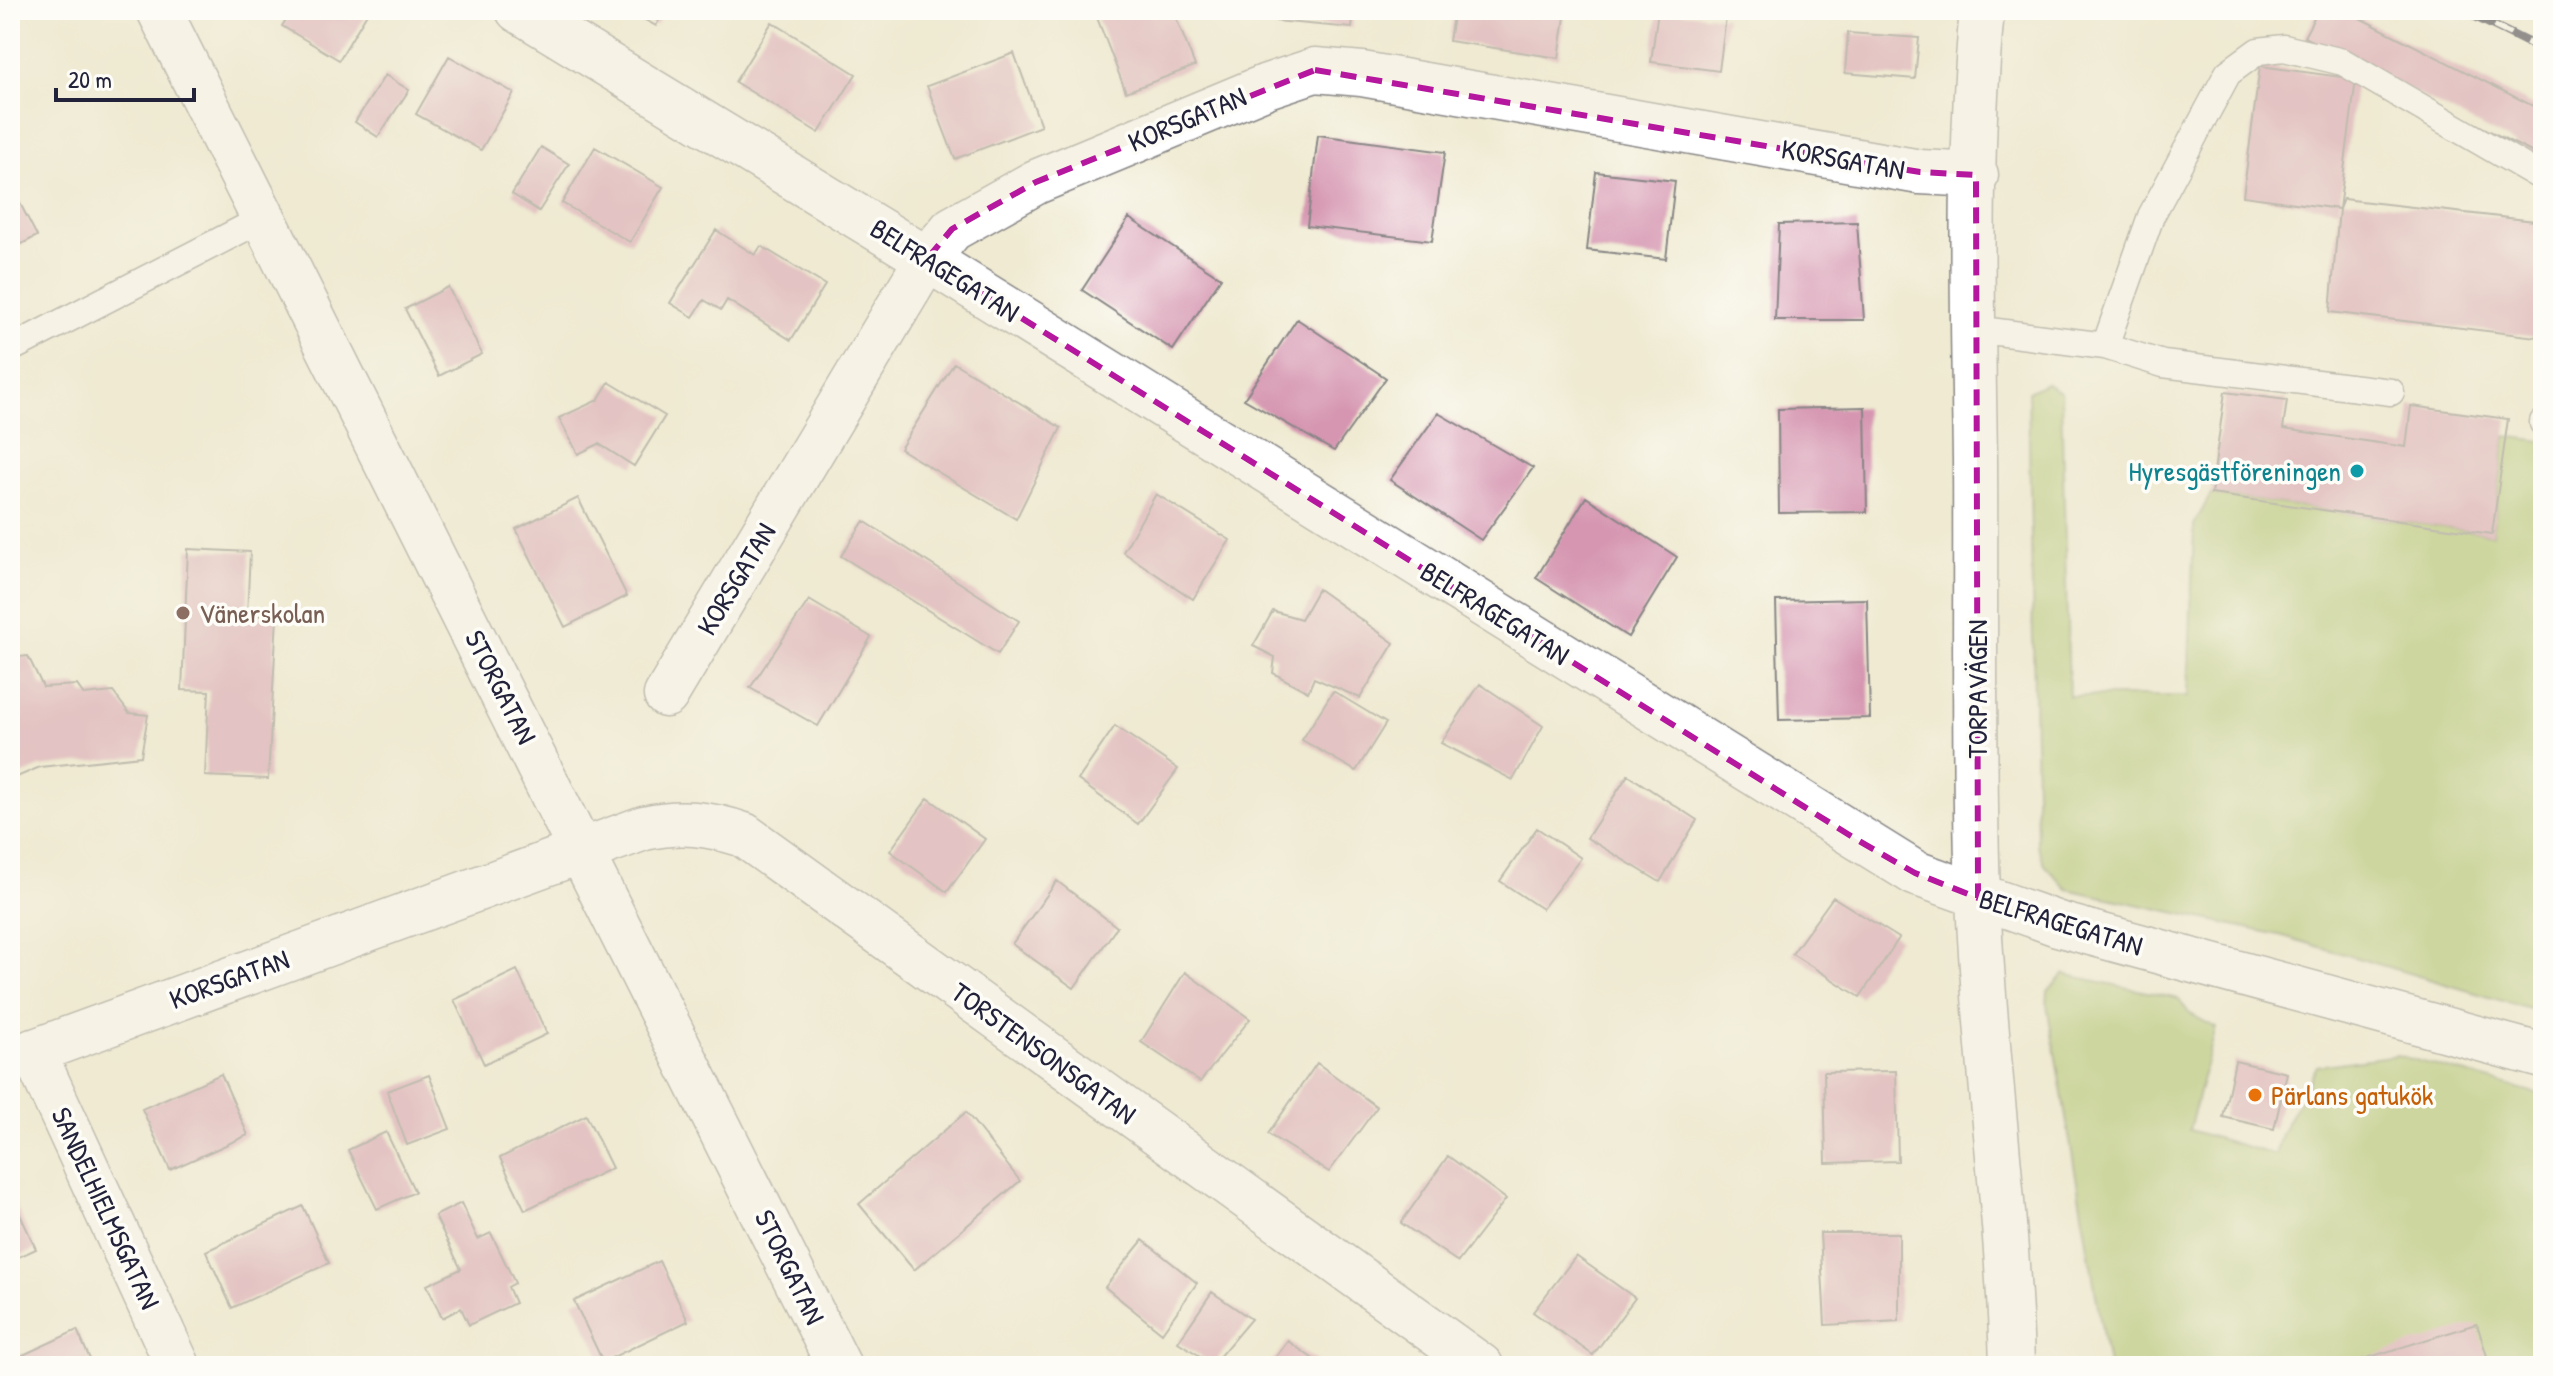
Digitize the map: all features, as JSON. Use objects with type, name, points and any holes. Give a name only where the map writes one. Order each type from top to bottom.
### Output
[{"type":"street","name":"STORGATAN","points":[[159,10],[583,850],[839,1366]]},
{"type":"street","name":"BELFRAGEGATAN","points":[[518,10],[927,259],[1915,873],[2058,924],[2543,1056]]},
{"type":"street","name":"TORPAVÄGEN","points":[[1982,10],[1975,86],[1978,898],[1996,1157],[2009,1264],[2012,1366]]},
{"type":"street","name":"KORSGATAN","points":[[666,695],[927,259],[952,229],[1036,182],[1267,86],[1315,70],[1362,74],[1920,172],[1976,175]]},
{"type":"street","name":"TORSTENSONSGATAN","points":[[583,850],[676,821],[711,824],[744,835],[1481,1366]]},
{"type":"street","name":"KORSGATAN","points":[[22,1055],[583,850]]},
{"type":"street","name":"SANDELHIELMSGATAN","points":[[22,1055],[178,1366]]},
{"type":"lane","points":[[2105,346],[2151,216],[2228,73],[2258,51],[2284,48],[2343,62],[2543,178]]},
{"type":"lane","points":[[10,349],[264,218]]},
{"type":"lane","points":[[1974,329],[2105,346],[2163,364],[2391,392]]},
{"type":"highlighted area","points":[[1315,70],[1920,172],[1976,175],[1978,898],[1915,873],[1859,841],[927,259],[952,229],[1036,182]]},
{"type":"green space","points":[[2046,383],[2061,392],[2069,696],[2188,696],[2194,525],[2211,494],[2492,534],[2506,436],[2543,441],[2543,1013],[2283,936],[2067,889],[2045,865],[2037,845],[2028,392]]},
{"type":"green space","points":[[2064,974],[2179,999],[2189,1013],[2216,1028],[2189,1130],[2275,1155],[2281,1134],[2317,1066],[2397,1055],[2543,1095],[2543,1366],[2108,1366],[2047,1005],[2048,991]]},
{"type":"building","points":[[292,10],[369,10],[339,60],[282,26]]},
{"type":"building","points":[[627,10],[665,10],[656,26]]},
{"type":"building","points":[[1094,10],[1173,10],[1195,66],[1126,92]]},
{"type":"building","points":[[1277,10],[1354,10],[1352,28],[1276,21]]},
{"type":"building","points":[[1454,10],[1566,10],[1559,58],[1449,41]]},
{"type":"building","points":[[1658,10],[1726,17],[1719,71],[1651,62]]},
{"type":"building","points":[[2318,10],[2344,10],[2543,111],[2543,158],[2304,37]]},
{"type":"building","points":[[772,22],[856,74],[819,133],[735,82]]},
{"type":"building","points":[[1848,33],[1919,38],[1915,79],[1845,73]]},
{"type":"building","points":[[1014,53],[1041,126],[955,159],[927,86]]},
{"type":"building","points":[[449,56],[514,93],[481,150],[416,114]]},
{"type":"building","points":[[2260,66],[2356,79],[2339,209],[2243,196]]},
{"type":"building","points":[[385,75],[409,90],[378,137],[355,122]]},
{"type":"building","points":[[1318,135],[1445,152],[1432,241],[1307,226]]},
{"type":"building","points":[[541,147],[569,164],[539,211],[512,194]]},
{"type":"building","points":[[595,147],[663,187],[630,242],[562,203]]},
{"type":"building","points":[[1596,172],[1675,181],[1666,259],[1587,250]]},
{"type":"building","points":[[10,184],[37,236],[10,250]]},
{"type":"building","points":[[2343,199],[2543,222],[2543,275],[2536,337],[2330,312],[2339,209]]},
{"type":"building","points":[[1129,218],[1221,278],[1173,350],[1082,290]]},
{"type":"building","points":[[1857,222],[1864,320],[1775,320],[1779,224]]},
{"type":"building","points":[[716,230],[755,255],[761,246],[825,285],[791,340],[727,300],[721,310],[704,300],[693,317],[670,303]]},
{"type":"building","points":[[448,287],[482,354],[439,376],[405,309]]},
{"type":"building","points":[[1297,319],[1386,378],[1334,451],[1244,399]]},
{"type":"building","points":[[954,363],[1061,428],[1016,519],[900,449]]},
{"type":"building","points":[[609,382],[665,416],[634,466],[599,444],[578,454],[559,418],[598,400]]},
{"type":"building","name":"Hyresgästföreningen","points":[[2225,392],[2287,400],[2283,429],[2406,447],[2411,406],[2508,419],[2492,534],[2211,494]]},
{"type":"building","points":[[1865,407],[1867,512],[1779,513],[1778,409]]},
{"type":"building","points":[[1438,413],[1533,468],[1481,540],[1390,480]]},
{"type":"building","points":[[1156,494],[1230,540],[1193,599],[1123,552]]},
{"type":"building","points":[[1586,497],[1677,557],[1628,637],[1536,578]]},
{"type":"building","points":[[578,498],[627,596],[565,627],[516,529]]},
{"type":"building","points":[[864,521],[1019,621],[998,654],[841,556]]},
{"type":"building","points":[[188,549],[250,552],[247,615],[277,617],[268,779],[205,776],[209,691],[182,690]]},
{"type":"building","points":[[1318,589],[1394,643],[1360,698],[1314,678],[1308,692],[1273,673],[1275,657],[1253,646],[1273,611],[1301,619]]},
{"type":"building","points":[[1867,599],[1870,718],[1779,720],[1776,601]]},
{"type":"building","points":[[809,600],[871,637],[818,726],[750,688]]},
{"type":"building","points":[[28,656],[43,687],[77,685],[84,695],[113,692],[129,713],[148,715],[141,756],[40,767],[10,780],[10,658]]},
{"type":"building","points":[[1480,684],[1543,726],[1513,780],[1441,743]]},
{"type":"building","points":[[1333,691],[1386,723],[1356,771],[1302,740]]},
{"type":"building","points":[[1115,726],[1178,769],[1138,824],[1078,780]]},
{"type":"building","points":[[1628,775],[1697,820],[1660,882],[1587,838]]},
{"type":"building","points":[[928,798],[985,839],[947,892],[890,851]]},
{"type":"building","points":[[1537,828],[1581,858],[1542,909],[1500,881]]},
{"type":"building","points":[[1057,881],[1117,927],[1074,988],[1012,944]]},
{"type":"building","points":[[1833,897],[1899,938],[1860,997],[1792,954]]},
{"type":"building","points":[[517,970],[547,1034],[484,1064],[454,1000]]},
{"type":"building","points":[[1185,972],[1250,1019],[1200,1082],[1141,1042]]},
{"type":"building","name":"Pärlans gatukök","points":[[2235,1061],[2287,1073],[2274,1129],[2223,1117]]},
{"type":"building","points":[[1317,1063],[1377,1107],[1329,1172],[1268,1134]]},
{"type":"building","points":[[1896,1071],[1898,1161],[1826,1163],[1824,1072]]},
{"type":"building","points":[[221,1074],[248,1135],[170,1170],[142,1109]]},
{"type":"building","points":[[429,1075],[450,1129],[407,1145],[387,1091]]},
{"type":"building","points":[[966,1112],[1020,1181],[914,1270],[859,1204]]},
{"type":"building","points":[[586,1115],[612,1168],[525,1210],[500,1158]]},
{"type":"building","points":[[386,1132],[415,1192],[377,1209],[348,1150]]},
{"type":"building","points":[[1448,1156],[1506,1199],[1458,1262],[1401,1223]]},
{"type":"building","points":[[10,1193],[36,1249],[10,1261]]},
{"type":"building","points":[[461,1203],[478,1239],[491,1233],[515,1283],[508,1287],[515,1303],[469,1325],[461,1308],[442,1318],[427,1285],[461,1269],[435,1216]]},
{"type":"building","points":[[303,1206],[329,1263],[232,1308],[206,1251]]},
{"type":"building","points":[[1820,1233],[1899,1233],[1899,1321],[1825,1325]]},
{"type":"building","points":[[1143,1240],[1197,1283],[1162,1333],[1105,1287]]},
{"type":"building","points":[[1576,1256],[1635,1298],[1593,1355],[1533,1312]]},
{"type":"building","points":[[659,1261],[688,1321],[603,1362],[574,1301]]},
{"type":"building","points":[[1212,1292],[1251,1319],[1213,1364],[1178,1342]]},
{"type":"building","points":[[2477,1324],[2490,1366],[2344,1366],[2344,1365]]},
{"type":"building","points":[[77,1330],[93,1366],[13,1366],[10,1361]]},
{"type":"building","points":[[1288,1341],[1323,1366],[1269,1366]]},
{"type":"railway","points":[[2462,10],[2543,50]]},
{"type":"place","name":"Hyresgästföreningen","points":[[2357,471]]},
{"type":"place","name":"Vänerskolan","points":[[183,613]]},
{"type":"place","name":"Pärlans gatukök","points":[[2255,1095]]}]
